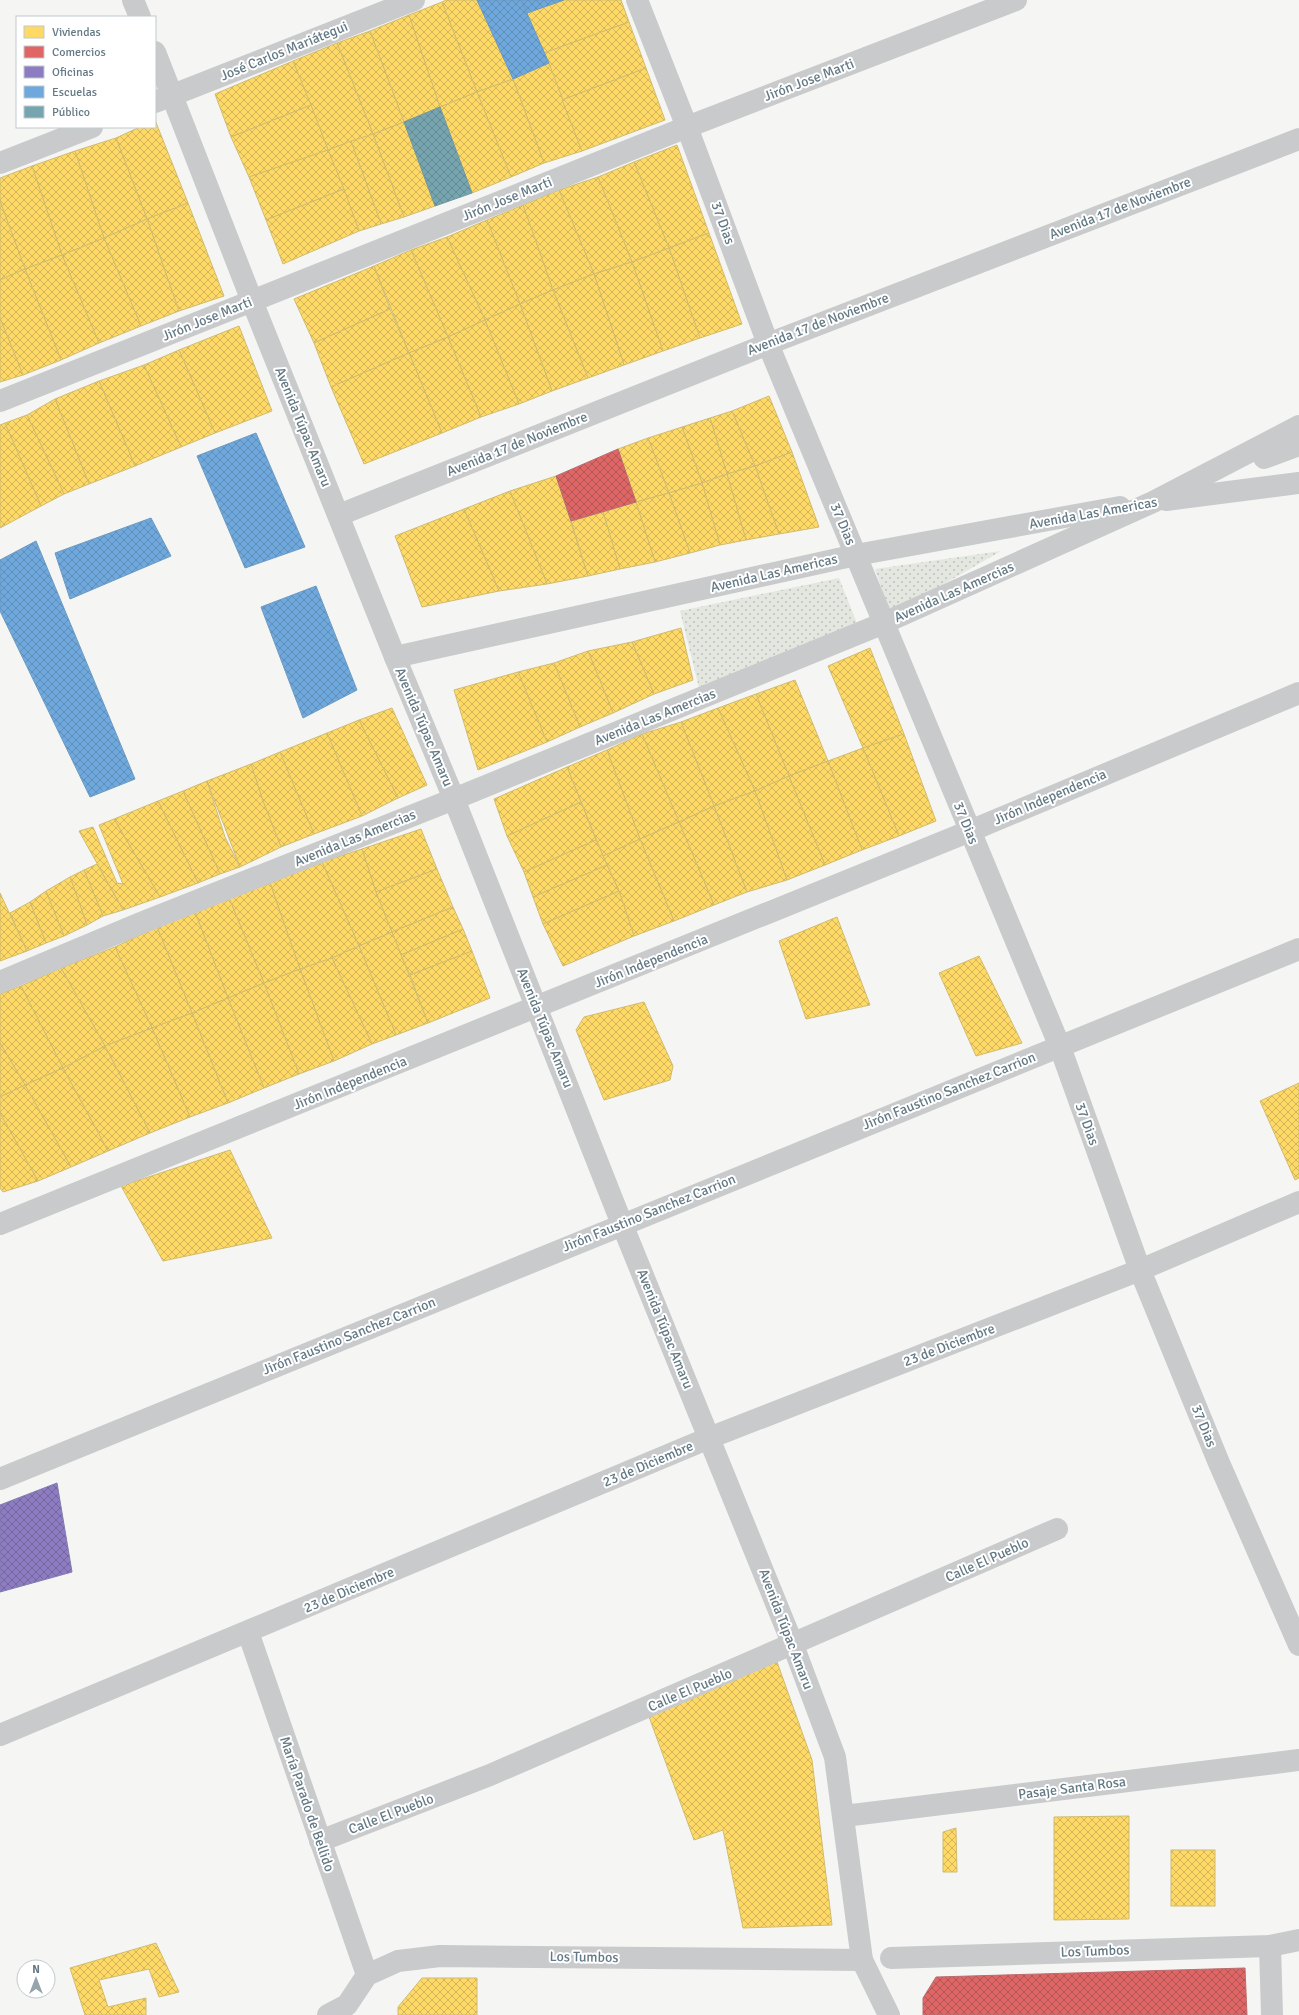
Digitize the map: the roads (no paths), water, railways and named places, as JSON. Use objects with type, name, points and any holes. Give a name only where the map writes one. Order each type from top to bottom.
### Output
[{"type":"street","points":[[133,0],[140,16]]},
{"type":"street","name":"José Carlos Mariátegui","points":[[164,99],[414,0]]},
{"type":"street","name":"37 Dias","points":[[637,0],[687,127],[768,344],[1060,1047],[1140,1270],[1219,1463],[1299,1645]]},
{"type":"street","name":"Jirón Jose Marti","points":[[0,402],[687,127],[1016,0]]},
{"type":"street","name":"Avenida Túpac Amaru","points":[[156,57],[164,99],[252,301],[339,515],[395,657],[454,799],[622,1224],[793,1645],[835,1756],[862,1960],[889,2015]]},
{"type":"street","points":[[0,163],[89,128]]},
{"type":"street","name":"Avenida 17 de Noviembre","points":[[339,515],[768,344],[1299,139]]},
{"type":"street","name":"Avenida Las Amercias","points":[[0,982],[141,923],[454,799],[884,623],[1153,502],[1299,426]]},
{"type":"street","points":[[1153,502],[1299,445]]},
{"type":"street","name":"Avenida Las Americas","points":[[395,657],[856,555],[1153,502],[1299,483]]},
{"type":"street","name":"Jirón Independencia","points":[[0,1224],[537,1008],[970,831],[1299,693]]},
{"type":"street","name":"Jirón Faustino Sanchez Carrion","points":[[0,1479],[1299,949]]},
{"type":"street","name":"23 de Diciembre","points":[[0,1735],[709,1438],[1140,1270],[1299,1202]]},
{"type":"street","name":"Calle El Pueblo","points":[[320,1841],[490,1775],[793,1645],[1057,1529]]},
{"type":"street","name":"María Parado de Bellido","points":[[248,1632],[366,1976]]},
{"type":"street","name":"Pasaje Santa Rosa","points":[[844,1816],[1299,1760]]},
{"type":"street","name":"Los Tumbos","points":[[891,1958],[1270,1946],[1299,1940]]},
{"type":"street","points":[[1270,1946],[1272,2015]]},
{"type":"street","name":"Los Tumbos","points":[[366,1976],[398,1961],[440,1956],[862,1960]]},
{"type":"street","points":[[328,2015],[347,2005],[366,1976]]}]
